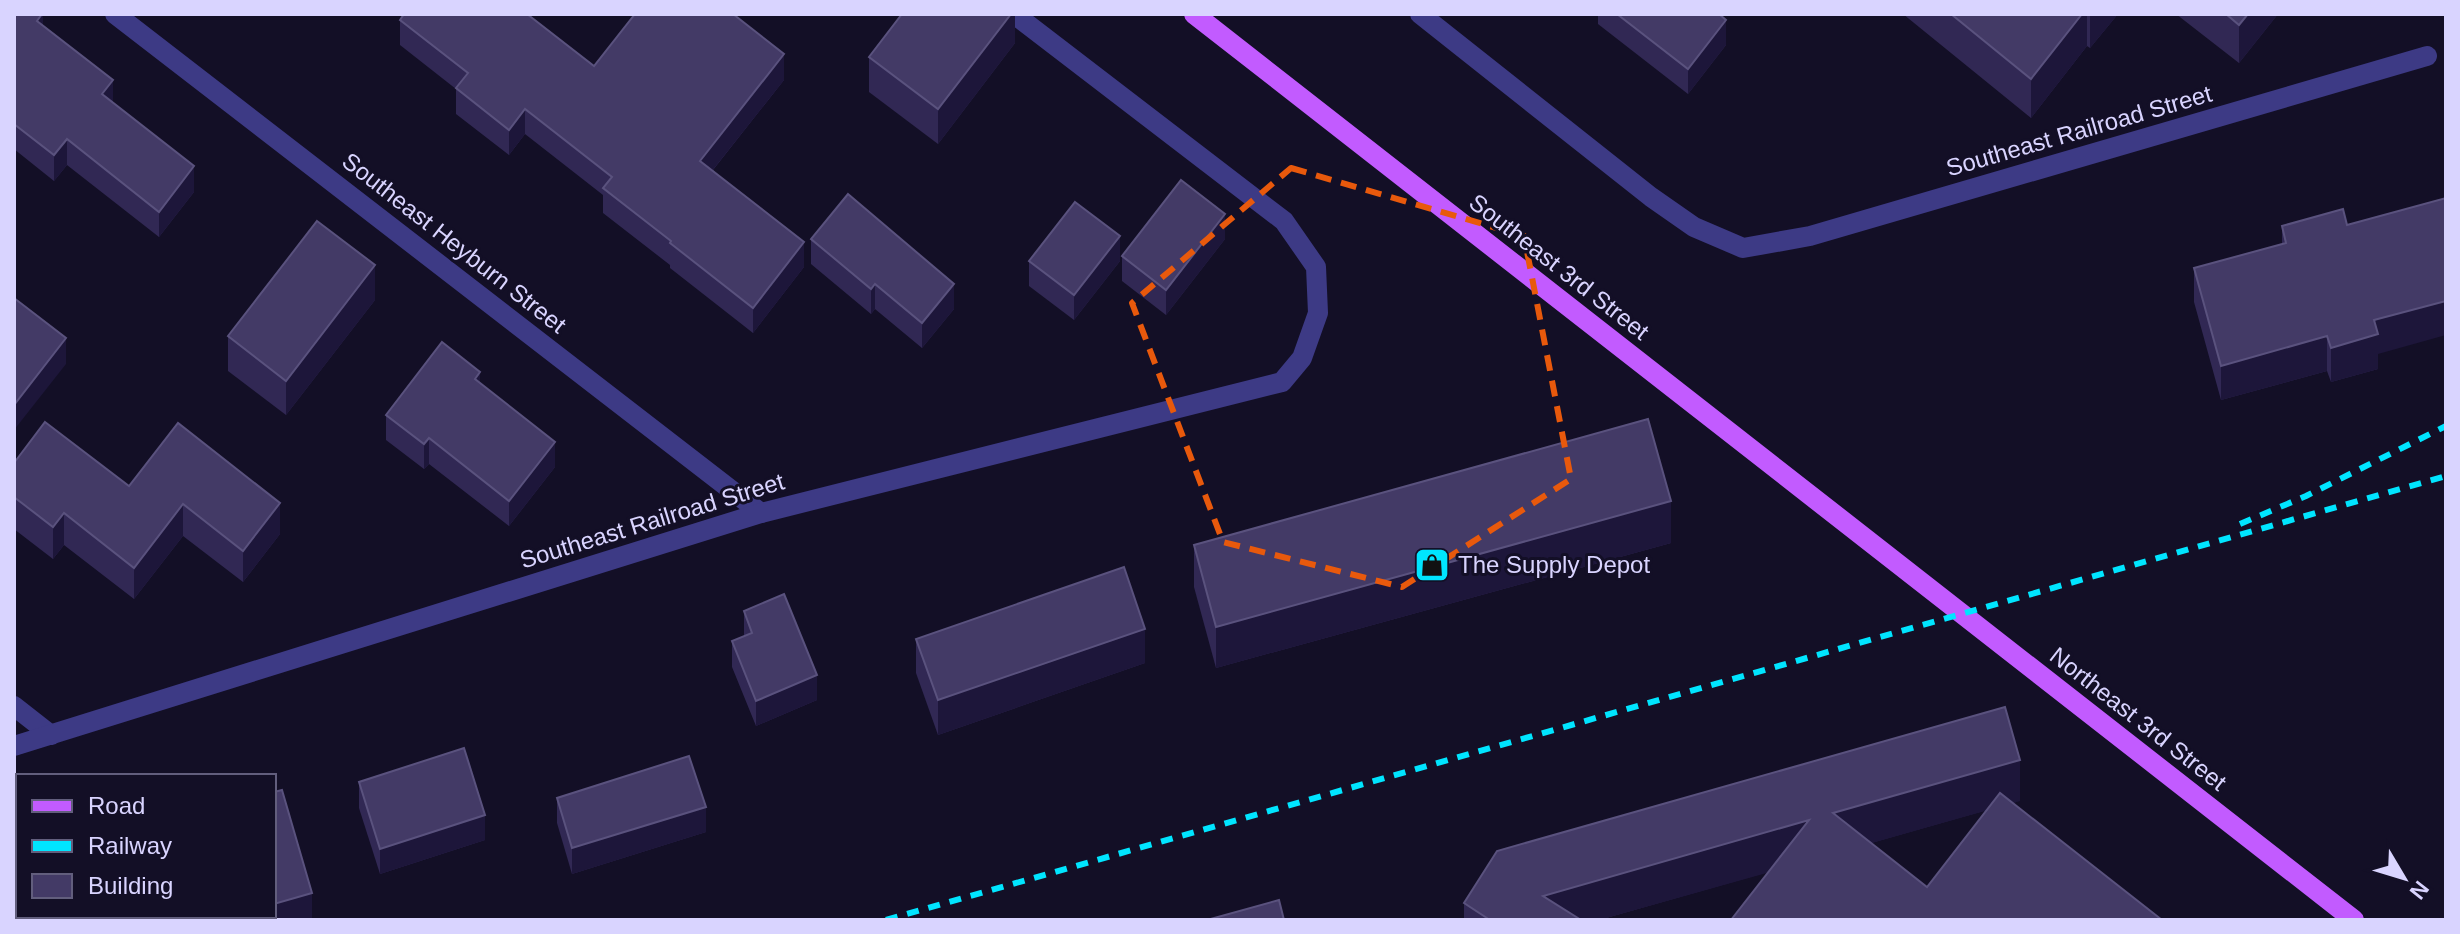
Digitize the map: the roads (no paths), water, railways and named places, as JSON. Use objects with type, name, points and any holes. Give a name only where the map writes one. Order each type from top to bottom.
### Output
[{"type":"main road","name":"Southeast 3rd Street","points":[[1194,14],[1891,560]]},
{"type":"main road","name":"Northeast 3rd Street","points":[[1891,560],[2354,920]]},
{"type":"street","name":"Southeast Heyburn Street","points":[[115,14],[761,513]]},
{"type":"street","name":"Southeast Railroad Street","points":[[14,746],[761,513],[1282,382],[1302,358],[1318,313],[1316,267],[1284,221],[1014,14]]},
{"type":"street","name":"Southeast Railroad Street","points":[[1428,16],[1651,197],[1694,227],[1743,248],[1810,236],[2427,56]]},
{"type":"street","points":[[14,706],[51,735]]},
{"type":"railway","points":[[2240,524],[2306,496],[2446,426]]},
{"type":"railway","points":[[886,920],[2446,476]]},
{"type":"place","name":"The Supply Depot","points":[[1432,565]]}]
